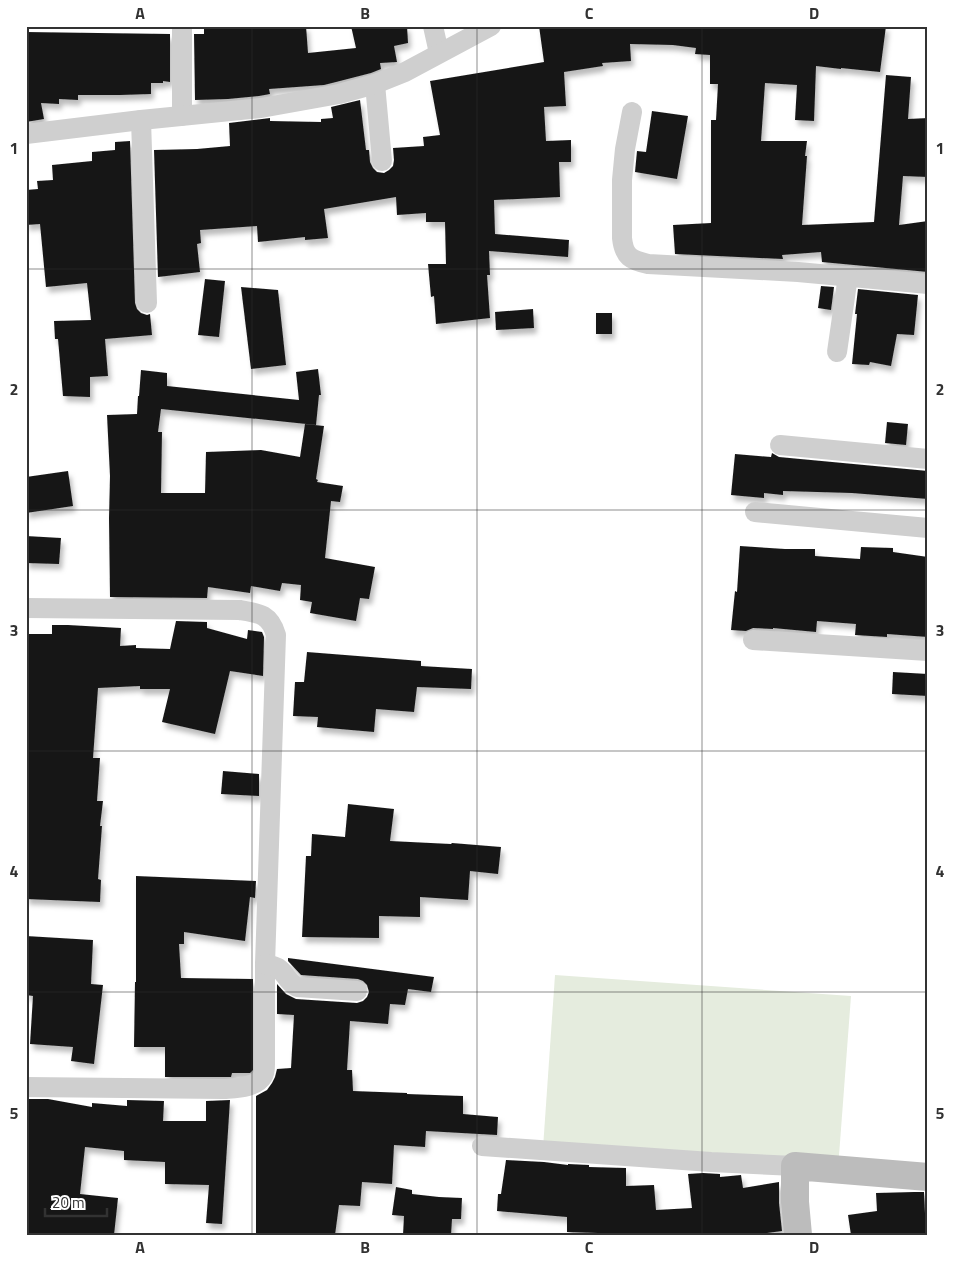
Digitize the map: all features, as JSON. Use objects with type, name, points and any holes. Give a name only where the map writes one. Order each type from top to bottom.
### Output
[{"type":"street","points":[[182,26],[182,116]]},
{"type":"street","points":[[433,26],[439,54]]},
{"type":"street","points":[[26,134],[261,108],[339,94],[375,84],[405,72],[490,27]]},
{"type":"street","points":[[375,84],[382,161]]},
{"type":"street","points":[[632,112],[625,149],[622,180],[622,238],[623,246],[628,256],[635,261],[648,264],[798,272],[928,284]]},
{"type":"street","points":[[141,120],[147,304]]},
{"type":"street","points":[[837,352],[848,276]]},
{"type":"street","points":[[780,445],[928,459]]},
{"type":"street","points":[[755,512],[928,528]]},
{"type":"street","points":[[26,608],[240,610],[265,616],[273,625],[276,635],[265,964],[265,1064],[263,1076],[257,1082],[246,1087],[224,1089],[26,1087]]},
{"type":"street","points":[[753,640],[928,651]]},
{"type":"street","points":[[265,964],[280,970],[290,983],[297,987],[357,991]]},
{"type":"street","points":[[482,1146],[795,1166],[928,1177]]},
{"type":"street","points":[[795,1166],[795,1202],[798,1235]]},
{"type":"shaded area","points":[[555,975],[851,996],[838,1169],[543,1148]]},
{"type":"building","points":[[204,26],[306,26],[308,53],[356,48],[351,26],[407,26],[408,43],[394,46],[397,62],[380,63],[381,69],[371,73],[324,85],[269,89],[270,94],[259,96],[195,100],[194,34],[204,34]]},
{"type":"building","points":[[539,26],[886,26],[880,72],[816,66],[814,121],[795,120],[797,85],[765,83],[761,141],[807,141],[802,225],[874,222],[886,75],[911,77],[908,119],[928,118],[928,177],[903,176],[899,225],[928,221],[928,272],[822,262],[821,252],[782,255],[783,259],[675,254],[673,225],[711,223],[711,120],[716,120],[718,84],[710,84],[710,55],[695,54],[696,48],[673,45],[630,44],[631,61],[602,63],[603,66],[564,72],[566,106],[544,107],[546,141],[571,140],[571,162],[559,162],[560,197],[494,200],[495,234],[569,240],[568,257],[489,251],[490,275],[487,275],[490,318],[436,324],[434,296],[431,297],[428,264],[446,264],[445,222],[426,222],[426,213],[397,215],[396,197],[324,209],[328,238],[305,240],[305,237],[258,242],[257,226],[200,230],[201,243],[197,244],[200,272],[158,277],[154,150],[230,146],[229,123],[270,118],[270,121],[321,122],[321,119],[333,118],[331,107],[360,100],[366,150],[369,150],[370,162],[373,168],[377,172],[384,173],[393,166],[393,148],[424,146],[423,137],[440,135],[430,81],[544,62]]},
{"type":"building","points":[[26,32],[170,34],[170,82],[151,83],[151,94],[78,95],[78,100],[59,99],[59,104],[41,103],[44,119],[26,122]]},
{"type":"building","points":[[652,111],[688,116],[677,179],[635,172],[637,151],[646,152]]},
{"type":"building","points":[[130,141],[135,303],[141,313],[150,314],[152,335],[105,339],[108,376],[90,377],[90,397],[63,396],[58,339],[55,339],[54,321],[91,320],[87,283],[46,287],[40,224],[26,225],[26,190],[38,189],[37,181],[53,180],[52,165],[92,161],[92,152],[115,150],[115,142]]},
{"type":"building","points":[[205,279],[225,281],[219,337],[198,335]]},
{"type":"building","points":[[821,286],[834,287],[831,310],[818,308]]},
{"type":"building","points":[[241,287],[278,290],[286,365],[251,369]]},
{"type":"building","points":[[858,289],[918,295],[914,335],[897,334],[891,366],[870,362],[869,365],[852,364]]},
{"type":"building","points":[[533,309],[534,328],[496,330],[495,312]]},
{"type":"building","points":[[596,313],[612,313],[612,334],[596,334]]},
{"type":"building","points":[[318,369],[321,395],[319,395],[316,425],[161,409],[158,432],[162,432],[161,493],[205,493],[206,452],[261,450],[300,457],[305,424],[324,426],[316,479],[318,480],[317,482],[343,486],[340,502],[331,501],[325,558],[375,567],[369,599],[360,598],[356,621],[310,613],[312,602],[300,600],[301,585],[282,583],[280,591],[251,586],[250,593],[208,587],[207,598],[110,597],[110,476],[107,415],[137,414],[141,370],[167,373],[167,386],[299,400],[296,372]]},
{"type":"building","points":[[887,422],[908,424],[906,445],[885,443]]},
{"type":"building","points":[[772,453],[779,457],[928,471],[928,499],[852,493],[783,491],[783,495],[764,493],[764,498],[731,495],[735,454],[771,457]]},
{"type":"building","points":[[68,471],[73,506],[26,513],[26,477]]},
{"type":"building","points":[[26,536],[61,538],[59,564],[26,563]]},
{"type":"building","points":[[740,546],[815,549],[815,556],[860,559],[861,547],[893,548],[893,552],[928,557],[928,637],[887,634],[887,637],[855,635],[856,624],[817,621],[816,632],[773,628],[753,628],[746,631],[731,630],[735,591],[737,592]]},
{"type":"building","points":[[176,621],[207,622],[207,628],[247,639],[248,630],[262,632],[264,637],[263,676],[230,671],[215,734],[162,722],[170,689],[140,689],[140,686],[98,688],[93,758],[100,758],[97,801],[103,801],[98,879],[101,880],[100,902],[26,899],[26,634],[52,634],[52,625],[121,628],[120,646],[136,645],[136,648],[170,649]]},
{"type":"building","points":[[307,652],[421,661],[421,666],[472,669],[471,689],[417,687],[414,712],[376,709],[374,732],[317,727],[318,717],[293,716],[295,682],[304,682]]},
{"type":"building","points":[[893,672],[928,674],[928,696],[892,694]]},
{"type":"building","points":[[223,771],[259,774],[259,796],[221,794]]},
{"type":"building","points":[[348,804],[394,809],[390,841],[501,847],[498,874],[470,871],[468,900],[420,897],[420,917],[379,916],[379,938],[302,937],[306,856],[311,856],[312,834],[345,837]]},
{"type":"building","points":[[136,876],[256,881],[255,898],[250,897],[245,941],[184,932],[184,944],[179,944],[181,978],[253,979],[253,1070],[250,1073],[232,1073],[231,1077],[165,1077],[165,1047],[134,1047]]},
{"type":"building","points":[[26,936],[93,940],[91,984],[103,985],[94,1064],[71,1061],[73,1047],[30,1044],[33,996],[26,995]]},
{"type":"building","points":[[288,958],[434,977],[431,992],[408,989],[405,1005],[390,1004],[388,1024],[350,1021],[347,1070],[352,1070],[353,1091],[463,1096],[463,1114],[498,1117],[497,1135],[426,1131],[425,1147],[394,1145],[392,1184],[362,1182],[360,1206],[339,1205],[335,1235],[256,1233],[256,1096],[267,1090],[275,1077],[277,1069],[291,1068],[294,1015],[277,1014],[277,984],[286,994],[296,999],[357,1003],[363,1001],[369,992],[367,985],[358,979],[301,975],[288,961]]},
{"type":"building","points":[[26,1099],[48,1099],[92,1107],[92,1103],[127,1106],[127,1100],[164,1101],[163,1121],[206,1121],[206,1101],[230,1100],[222,1224],[206,1223],[209,1185],[165,1184],[165,1162],[124,1160],[124,1151],[85,1147],[80,1194],[118,1198],[114,1235],[26,1235]]},
{"type":"building","points":[[506,1160],[626,1168],[626,1186],[654,1185],[656,1210],[692,1208],[688,1174],[720,1174],[720,1177],[741,1175],[743,1188],[779,1182],[782,1231],[767,1233],[767,1235],[629,1235],[567,1232],[567,1217],[497,1211],[498,1194],[501,1194]]},
{"type":"building","points":[[396,1187],[412,1190],[412,1194],[462,1198],[461,1219],[452,1219],[451,1235],[403,1235],[404,1216],[392,1215]]},
{"type":"building","points":[[924,1192],[926,1235],[851,1235],[848,1215],[877,1211],[876,1193]]}]
